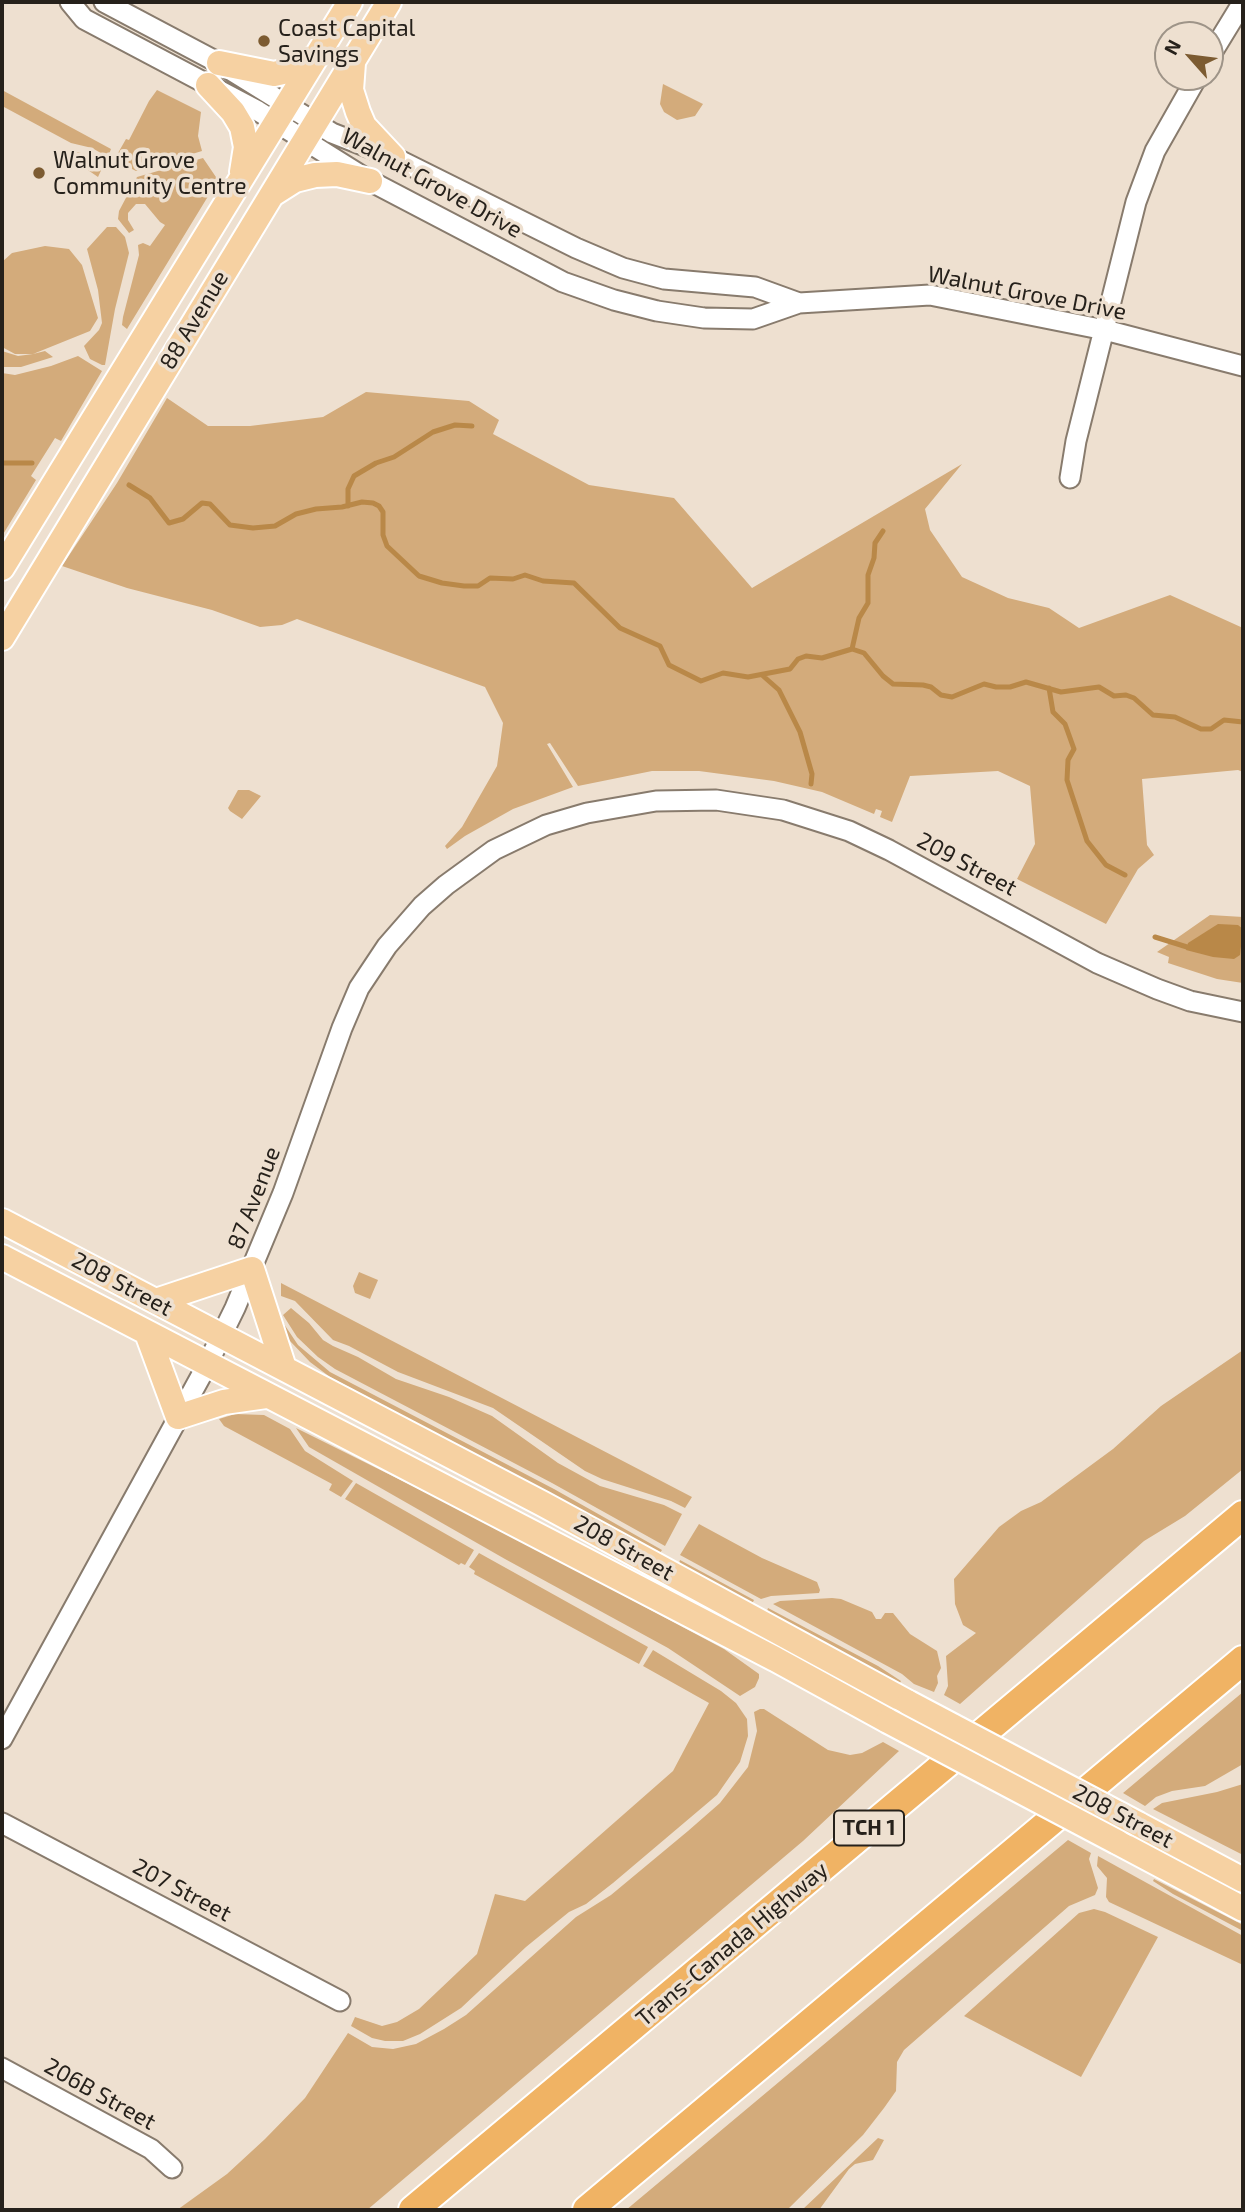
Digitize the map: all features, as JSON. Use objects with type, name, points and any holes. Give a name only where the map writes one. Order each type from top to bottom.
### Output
[{"type":"highway","name":"Trans-Canada Highway","points":[[413,2210],[1243,1515]]},
{"type":"highway","points":[[587,2210],[1243,1660]]},
{"type":"main road","name":"88 Avenue","points":[[2,568],[350,2]]},
{"type":"main road","name":"88 Avenue","points":[[2,638],[389,2]]},
{"type":"main road","points":[[240,183],[246,147],[243,127],[214,74],[274,74],[296,69],[317,55]]},
{"type":"main road","points":[[354,59],[351,90],[358,112],[364,126],[393,157]]},
{"type":"main road","points":[[270,197],[295,180],[315,175],[337,174],[370,181]]},
{"type":"main road","name":"208 Street","points":[[2,1221],[543,1504],[909,1703],[1243,1880]]},
{"type":"main road","name":"208 Street","points":[[2,1257],[775,1659],[1243,1909]]},
{"type":"main road","points":[[156,1301],[252,1269],[284,1368]]},
{"type":"main road","points":[[146,1333],[178,1417],[224,1402],[265,1396]]},
{"type":"street","name":"Walnut Grove Drive","points":[[70,2],[84,19],[214,74]]},
{"type":"street","name":"Walnut Grove Drive","points":[[104,2],[214,74],[309,131],[370,181],[563,282],[614,300],[692,316],[753,319],[799,303],[930,295],[1105,330],[1243,366]]},
{"type":"street","points":[[1224,33],[1243,2]]},
{"type":"street","points":[[1070,478],[1076,441],[1136,202],[1154,152],[1189,91]]},
{"type":"street","name":"Walnut Grove Drive","points":[[309,131],[332,133],[393,157],[480,202],[623,268],[664,279],[755,287],[799,303]]},
{"type":"street","name":"209 Street","points":[[656,801],[716,800],[746,804],[783,810],[849,831],[937,875],[1097,963],[1190,1001],[1243,1012]]},
{"type":"street","name":"87 Avenue","points":[[2,1739],[222,1336],[283,1193],[342,1028],[359,988],[387,946],[446,885],[494,850],[546,825],[587,813],[656,801]]},
{"type":"street","name":"207 Street","points":[[2,1823],[340,2001]]},
{"type":"street","name":"206B Street","points":[[2,2068],[151,2149],[172,2168]]},
{"type":"shaded area","points":[[663,84],[703,104],[695,116],[677,120],[664,112],[660,104]]},
{"type":"shaded area","points":[[2,90],[111,149],[108,157],[92,148],[71,143],[4,107]]},
{"type":"shaded area","points":[[157,90],[201,112],[198,136],[202,151],[136,171],[114,160],[126,139],[129,140]]},
{"type":"shaded area","points":[[72,151],[86,154],[104,164],[98,177],[69,157]]},
{"type":"shaded area","points":[[203,158],[218,180],[127,329],[122,325],[123,317],[139,255],[138,245],[143,243],[150,246],[165,225],[145,204],[136,204],[128,213],[128,220],[134,230],[129,233],[118,219],[119,211],[137,177]]},
{"type":"shaded area","points":[[107,227],[116,227],[125,237],[129,253],[105,365],[102,365],[90,359],[84,346],[102,323],[98,290],[87,249]]},
{"type":"shaded area","points":[[45,246],[69,249],[82,265],[98,318],[90,331],[33,354],[15,354],[2,347],[2,262],[12,253]]},
{"type":"shaded area","points":[[2,351],[18,356],[45,351],[53,357],[21,367],[2,367]]},
{"type":"shaded area","points":[[78,356],[102,371],[61,441],[55,438],[31,476],[36,480],[2,536],[2,373],[15,375]]},
{"type":"shaded area","points":[[366,392],[469,401],[499,420],[493,434],[589,485],[674,498],[752,588],[962,464],[925,509],[930,530],[962,577],[1008,598],[1049,608],[1079,628],[1170,595],[1243,628],[1243,772],[1238,770],[1142,779],[1147,845],[1154,855],[1138,869],[1106,924],[1017,879],[1035,844],[1030,786],[998,771],[910,776],[892,822],[880,817],[882,811],[876,809],[874,814],[822,792],[774,781],[699,771],[652,771],[578,786],[550,743],[547,744],[573,787],[513,809],[447,849],[445,846],[462,827],[497,766],[503,723],[485,687],[297,619],[282,625],[260,627],[212,610],[127,588],[62,566],[117,483],[167,398],[208,426],[250,426],[323,417]]},
{"type":"shaded area","points":[[238,790],[249,790],[261,796],[242,819],[228,808]]},
{"type":"shaded area","points":[[1210,915],[1243,917],[1243,983],[1217,979],[1168,963],[1169,957],[1157,952]]},
{"type":"shaded area","points":[[1218,924],[1238,925],[1243,929],[1240,955],[1234,959],[1186,950],[1188,943]]},
{"type":"shaded area","points":[[359,1272],[378,1280],[370,1299],[355,1293],[353,1286]]},
{"type":"shaded area","points":[[281,1283],[692,1497],[685,1508],[602,1479],[585,1471],[493,1408],[398,1372],[333,1340],[295,1301],[281,1296]]},
{"type":"shaded area","points":[[291,1308],[309,1323],[323,1340],[333,1346],[396,1379],[449,1397],[492,1416],[558,1463],[600,1486],[664,1505],[682,1514],[665,1546],[552,1483],[335,1369],[297,1337],[283,1315]]},
{"type":"shaded area","points":[[282,1321],[298,1345],[330,1372],[554,1489],[662,1550],[660,1553],[330,1377],[310,1362],[290,1341],[283,1331]]},
{"type":"shaded area","points":[[1243,1350],[1243,1469],[1185,1516],[1144,1541],[960,1704],[944,1695],[948,1686],[946,1656],[976,1633],[963,1625],[955,1604],[954,1579],[999,1527],[1021,1511],[1041,1502],[1113,1449],[1161,1406]]},
{"type":"shaded area","points":[[235,1414],[264,1415],[290,1429],[305,1451],[353,1481],[341,1497],[329,1490],[332,1484],[224,1426],[219,1419]]},
{"type":"shaded area","points":[[296,1428],[491,1525],[724,1649],[759,1674],[755,1687],[740,1696],[668,1648],[309,1447]]},
{"type":"shaded area","points":[[356,1483],[474,1550],[465,1565],[459,1565],[345,1499]]},
{"type":"shaded area","points":[[699,1524],[762,1558],[817,1582],[819,1593],[761,1599],[680,1555]]},
{"type":"shaded area","points":[[479,1553],[648,1647],[639,1664],[474,1574],[475,1571],[469,1567]]},
{"type":"shaded area","points":[[680,1560],[754,1600],[752,1604],[679,1563]]},
{"type":"shaded area","points":[[832,1598],[872,1612],[876,1619],[881,1619],[885,1613],[893,1613],[910,1634],[937,1651],[941,1668],[934,1692],[914,1684],[902,1674],[773,1604],[780,1601]]},
{"type":"shaded area","points":[[768,1608],[878,1666],[901,1681],[900,1683],[767,1611]]},
{"type":"shaded area","points":[[653,1650],[721,1691],[736,1703],[747,1719],[748,1736],[740,1762],[717,1795],[613,1883],[586,1904],[569,1912],[526,1947],[461,2008],[420,2034],[403,2041],[385,2041],[372,2038],[351,2026],[355,2017],[382,2026],[397,2022],[419,2009],[477,1954],[495,1894],[525,1901],[673,1771],[709,1703],[643,1666]]},
{"type":"shaded area","points":[[1243,1692],[1243,1764],[1205,1786],[1172,1791],[1156,1797],[1145,1806],[1123,1793]]},
{"type":"shaded area","points":[[760,1709],[828,1750],[850,1755],[862,1753],[883,1742],[899,1751],[803,1841],[367,2210],[177,2210],[227,2174],[305,2098],[348,2033],[372,2047],[393,2049],[416,2044],[444,2029],[466,2015],[576,1917],[611,1895],[688,1831],[720,1803],[748,1767],[757,1731],[754,1712]]},
{"type":"shaded area","points":[[1243,1784],[1243,1855],[1153,1809],[1162,1803]]},
{"type":"shaded area","points":[[1068,1840],[1091,1853],[1089,1859],[1098,1888],[1095,1895],[1069,1906],[904,2050],[897,2062],[896,2091],[884,2108],[863,2135],[787,2210],[626,2210]]},
{"type":"shaded area","points":[[1098,1856],[1243,1936],[1243,1965],[1109,1902],[1106,1897],[1107,1878],[1097,1866]]},
{"type":"shaded area","points":[[1154,1879],[1243,1925],[1243,1931],[1173,1894],[1153,1881]]},
{"type":"shaded area","points":[[1094,1909],[1158,1937],[1081,2077],[964,2016],[1079,1913]]},
{"type":"shaded area","points":[[878,2138],[884,2140],[873,2160],[855,2164],[849,2169],[819,2210],[802,2210]]},
{"type":"waterway","points":[[348,506],[348,489],[354,476],[376,463],[394,457],[433,432],[455,425],[472,426]]},
{"type":"waterway","points":[[2,463],[32,463]]},
{"type":"waterway","points":[[129,485],[150,498],[169,523],[183,519],[202,503],[210,504],[230,525],[253,528],[275,526],[296,514],[316,509],[362,502],[373,503],[383,512],[383,535],[387,546],[419,576],[464,586],[478,586],[490,578],[513,579],[525,575],[543,581],[574,583],[620,628],[660,646],[669,665],[701,681],[723,673],[748,677],[790,669],[798,659],[806,656],[822,658],[852,649],[864,653],[893,684],[923,685],[931,687],[941,695],[952,697],[984,684],[1010,687],[1026,682],[1061,692],[1099,687],[1114,696],[1126,695],[1134,698],[1153,715],[1175,717],[1201,729],[1211,729],[1224,720],[1243,722]]},
{"type":"waterway","points":[[852,649],[859,618],[868,603],[868,575],[874,558],[875,543],[883,531]]},
{"type":"waterway","points":[[762,675],[779,690],[800,732],[812,774],[811,784]]},
{"type":"waterway","points":[[1049,688],[1053,712],[1065,724],[1074,749],[1068,760],[1067,780],[1087,841],[1106,865],[1125,875]]},
{"type":"waterway","points":[[1155,937],[1187,947]]},
{"type":"place","name":"Coast Capital Savings","points":[[264,41]]},
{"type":"place","name":"Walnut Grove Community Centre","points":[[39,173]]}]
